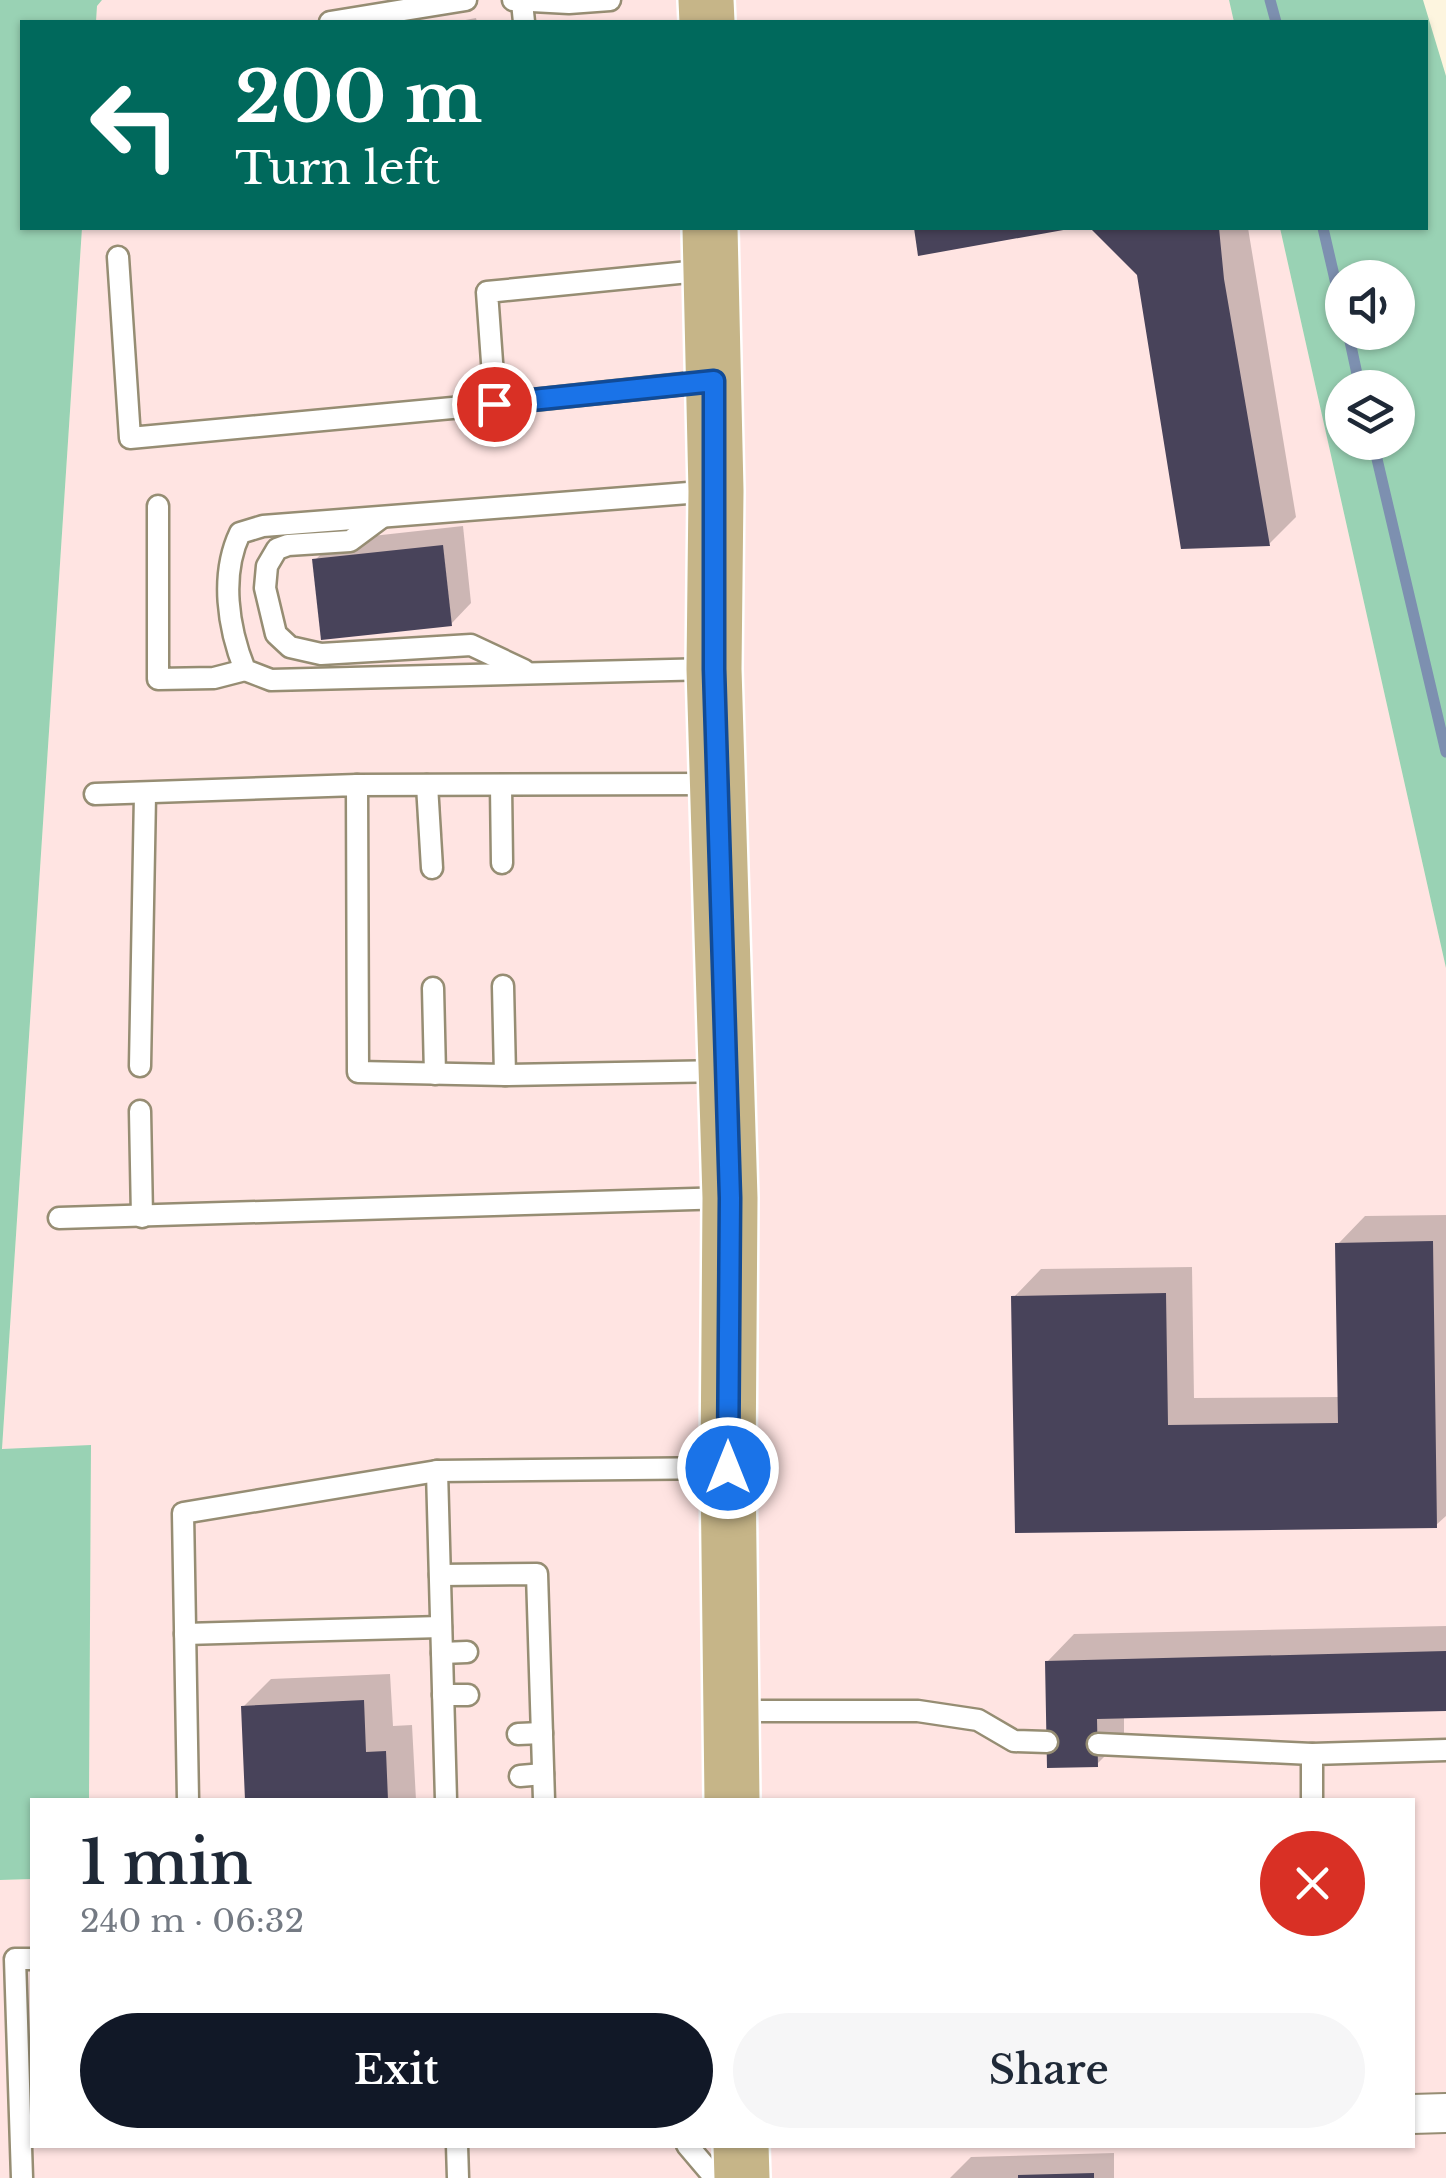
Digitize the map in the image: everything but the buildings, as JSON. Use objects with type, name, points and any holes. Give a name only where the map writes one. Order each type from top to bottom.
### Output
[{"type":"main road","points":[[711,248],[716,491],[714,669],[730,1198],[732,1798]]},
{"type":"main road","points":[[740,2148],[742,2178]]},
{"type":"street","points":[[1415,2114],[1446,2113]]},
{"type":"lane","points":[[353,20],[400,16],[466,0]]},
{"type":"lane","points":[[520,8],[610,0]]},
{"type":"lane","points":[[494,404],[487,292],[711,248]]},
{"type":"lane","points":[[118,257],[130,438],[714,381]]},
{"type":"lane","points":[[245,670],[232,639],[229,588],[230,553],[240,533],[262,526],[716,491]]},
{"type":"lane","points":[[158,506],[158,680],[214,678],[245,670],[271,680],[714,669]]},
{"type":"lane","points":[[383,517],[350,540],[276,549],[268,566],[265,588],[276,634],[290,647],[321,654],[471,646],[530,673]]},
{"type":"lane","points":[[95,794],[356,785],[718,784]]},
{"type":"lane","points":[[356,785],[358,1072],[504,1075],[727,1072]]},
{"type":"lane","points":[[427,785],[432,868]]},
{"type":"lane","points":[[501,786],[502,862]]},
{"type":"lane","points":[[140,1066],[145,795]]},
{"type":"lane","points":[[503,986],[504,1075]]},
{"type":"lane","points":[[433,988],[435,1074]]},
{"type":"lane","points":[[140,1111],[142,1217]]},
{"type":"lane","points":[[59,1218],[730,1198]]},
{"type":"lane","points":[[188,1798],[183,1513],[437,1471],[728,1468]]},
{"type":"lane","points":[[437,1471],[444,1738],[453,1787]]},
{"type":"lane","points":[[440,1575],[537,1574],[544,1798]]},
{"type":"lane","points":[[186,1634],[441,1627]]},
{"type":"lane","points":[[518,1651],[540,1650]]},
{"type":"lane","points":[[442,1653],[467,1652]]},
{"type":"lane","points":[[517,1693],[541,1692]]},
{"type":"lane","points":[[443,1696],[468,1695]]},
{"type":"lane","points":[[732,1712],[918,1711],[978,1720],[1014,1741],[1046,1742]]},
{"type":"lane","points":[[518,1734],[542,1733]]},
{"type":"lane","points":[[444,1738],[468,1737]]},
{"type":"lane","points":[[1098,1744],[1312,1754],[1446,1750]]},
{"type":"lane","points":[[1312,1754],[1312,1798]]},
{"type":"lane","points":[[520,1776],[543,1774]]},
{"type":"lane","points":[[22,2178],[16,1959],[30,1959]]},
{"type":"lane","points":[[457,2148],[458,2178]]},
{"type":"lane","points":[[689,2148],[714,2178]]},
{"type":"shaded area","points":[[102,0],[1229,0],[1234,20],[96,20],[97,6]]},
{"type":"shaded area","points":[[82,230],[1280,230],[1325,429],[1325,460],[1332,460],[1446,968],[1446,2178],[0,2178],[0,1880],[30,1879],[30,2148],[1415,2148],[1415,1798],[89,1798],[91,1446],[2,1450]]},
{"type":"green space","points":[[0,0],[102,0],[97,6],[96,20],[20,20],[20,230],[82,230],[2,1449],[91,1445],[89,1798],[30,1798],[30,1879],[0,1880]]},
{"type":"green space","points":[[1229,0],[1423,0],[1446,76],[1446,968],[1332,460],[1415,460],[1415,370],[1325,370],[1325,429],[1280,230],[1428,230],[1428,20],[1234,20]]},
{"type":"waterway","points":[[1270,0],[1275,20]]},
{"type":"waterway","points":[[1323,230],[1330,260]]},
{"type":"waterway","points":[[1352,350],[1356,370]]},
{"type":"waterway","points":[[1377,460],[1446,752]]},
{"type":"route","points":[[494,404],[714,381],[714,669],[730,1198],[728,1468]]}]
